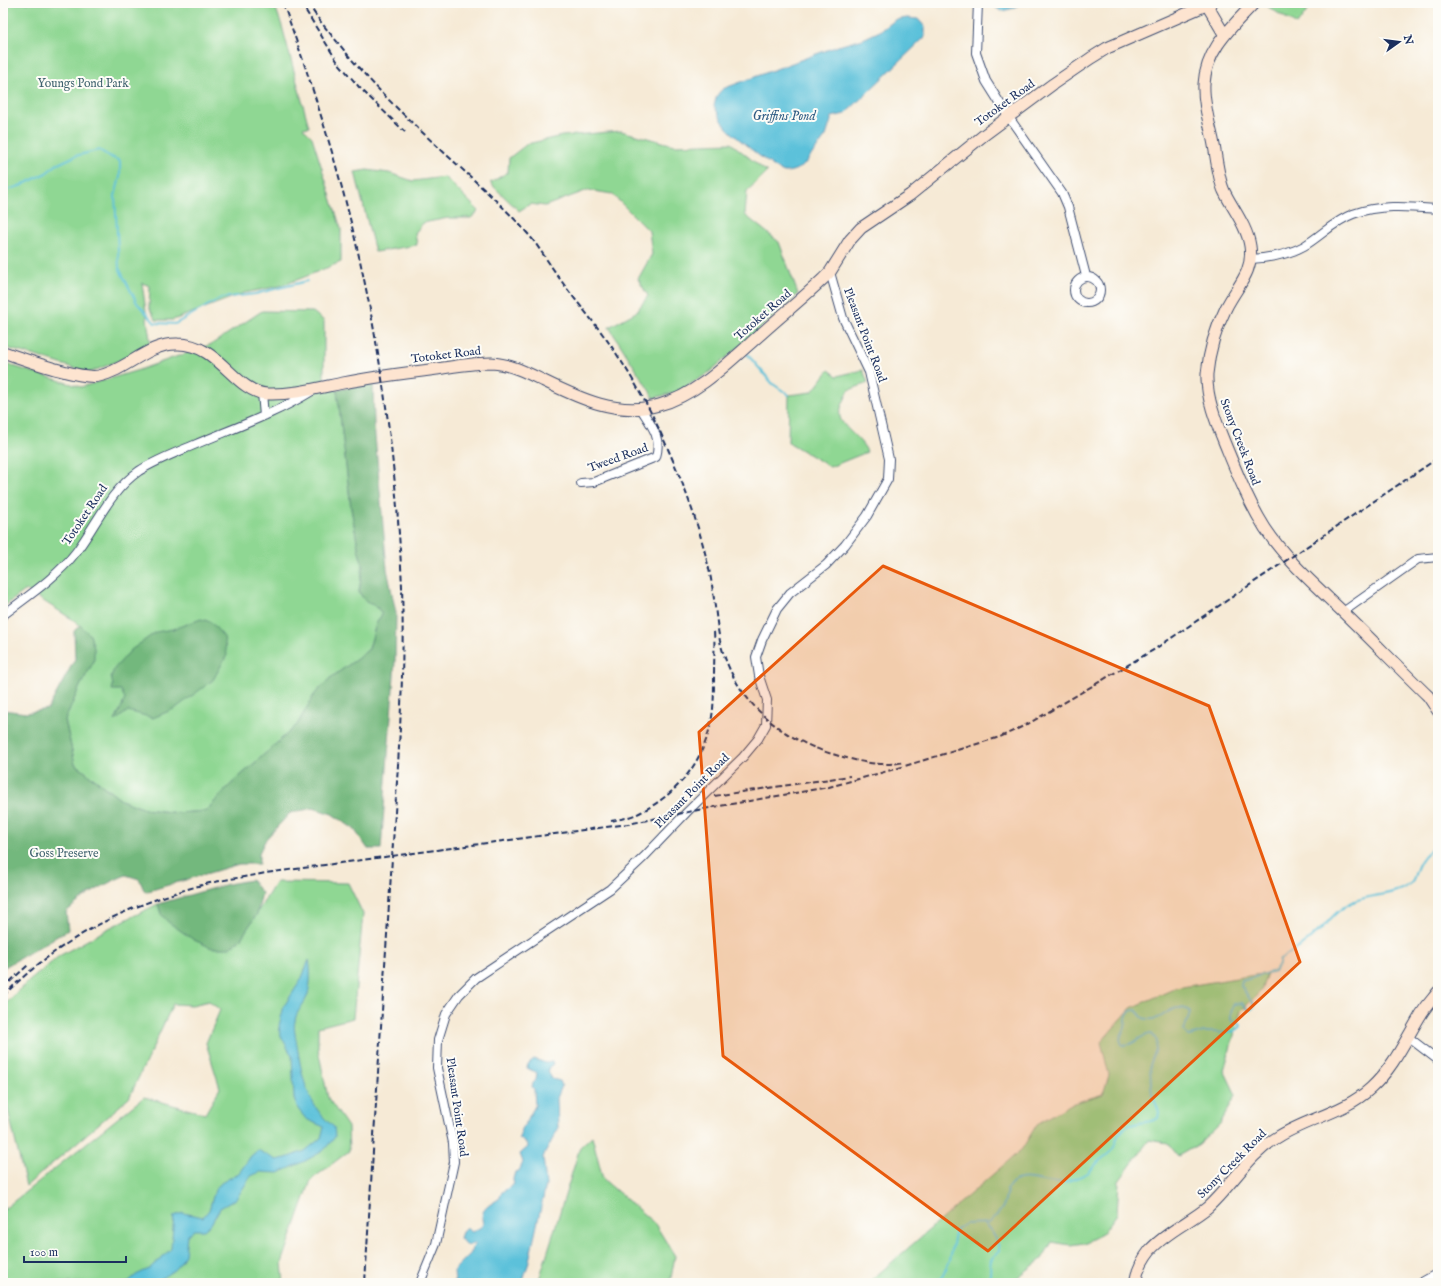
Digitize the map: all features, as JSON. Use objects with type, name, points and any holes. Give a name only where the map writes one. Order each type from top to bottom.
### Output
[{"type":"main road","name":"Stony Creek Road","points":[[1254,3],[1224,34],[1213,50],[1206,71],[1204,85],[1206,107],[1223,189],[1246,233],[1250,244],[1251,259],[1247,273],[1226,307],[1217,328],[1208,362],[1207,378],[1210,400],[1239,478],[1252,506],[1266,529],[1288,559],[1428,696],[1438,711]]},
{"type":"main road","name":"Totoket Road","points":[[318,388],[365,379],[472,364],[492,363],[514,367],[594,403],[621,408],[640,409],[668,402],[698,386],[750,344],[813,288],[830,272],[850,240],[860,228],[910,195],[1008,116],[1099,52],[1209,4]]},
{"type":"main road","points":[[1209,4],[1224,34]]},
{"type":"main road","points":[[3,352],[73,374],[91,377],[112,371],[161,346],[187,344],[199,348],[214,357],[249,388],[262,394],[279,394],[318,388]]},
{"type":"main road","name":"Stony Creek Road","points":[[1135,1283],[1142,1262],[1153,1248],[1208,1206],[1227,1188],[1263,1148],[1278,1137],[1338,1110],[1356,1100],[1372,1088],[1391,1066],[1420,1016],[1438,992]]},
{"type":"street","points":[[978,3],[976,53],[986,81],[1008,116],[1062,193],[1068,207],[1086,276]]},
{"type":"street","points":[[1251,259],[1268,258],[1294,251],[1304,246],[1340,220],[1361,211],[1378,208],[1438,209]]},
{"type":"street","name":"Pleasant Point Road","points":[[420,1283],[436,1244],[454,1162],[453,1143],[437,1068],[438,1040],[446,1014],[459,995],[476,978],[610,889],[644,857],[758,739],[766,725],[767,719],[767,700],[759,676],[756,657],[762,640],[778,609],[790,593],[826,565],[845,545],[867,516],[888,479],[888,459],[869,372],[844,318],[830,272]]},
{"type":"street","name":"Totoket Road","points":[[3,615],[67,563],[76,552],[110,500],[134,475],[172,454],[264,416],[318,388]]},
{"type":"street","points":[[262,394],[264,416]]},
{"type":"street","name":"Tweed Road","points":[[581,482],[594,482],[656,457],[659,450],[656,432],[640,409]]},
{"type":"street","points":[[1343,612],[1418,559],[1438,558]]},
{"type":"street","points":[[1408,1038],[1438,1060]]},
{"type":"street","points":[[1420,1283],[1438,1273]]},
{"type":"highlighted area","points":[[883,566],[1209,706],[1300,962],[988,1251],[723,1056],[699,732]]},
{"type":"green space","name":"Youngs Pond Park","points":[[3,3],[274,3],[282,26],[309,127],[303,128],[312,137],[341,229],[341,262],[280,286],[244,293],[173,320],[156,320],[149,308],[150,286],[142,283],[151,347],[89,373],[3,347]]},
{"type":"green space","points":[[1262,3],[1313,3],[1297,25]]},
{"type":"green space","points":[[621,131],[674,145],[731,143],[767,172],[747,191],[745,215],[779,242],[798,294],[707,374],[677,392],[654,398],[609,327],[636,312],[648,296],[638,279],[652,254],[649,231],[612,194],[588,190],[545,206],[530,204],[519,211],[490,183],[508,172],[509,158],[527,144],[562,136]]},
{"type":"green space","points":[[367,170],[389,173],[413,181],[445,177],[479,211],[471,218],[448,218],[423,223],[415,233],[417,245],[375,252],[355,172]]},
{"type":"green space","points":[[262,311],[313,312],[324,321],[324,382],[337,390],[351,508],[363,566],[359,592],[366,602],[376,606],[382,614],[376,624],[369,649],[329,679],[314,695],[297,725],[228,787],[206,811],[178,813],[145,809],[121,800],[75,764],[65,720],[80,686],[94,661],[90,635],[75,621],[26,590],[3,607],[3,363],[81,387],[139,370],[212,344]]},
{"type":"green space","points":[[829,370],[837,376],[863,370],[868,383],[849,390],[840,411],[840,416],[845,426],[860,441],[867,452],[830,467],[788,442],[789,395],[812,392]]},
{"type":"green space","name":"Goss Preserve","points":[[373,383],[374,425],[387,569],[396,613],[395,662],[381,849],[368,849],[354,829],[332,814],[313,808],[290,813],[266,839],[259,853],[259,864],[239,864],[145,892],[139,879],[126,875],[94,891],[66,912],[68,930],[3,968],[3,710],[26,713],[48,709],[75,659],[74,631],[80,625],[90,635],[94,648],[94,661],[80,686],[65,720],[75,764],[121,800],[145,809],[178,813],[206,811],[228,787],[297,725],[314,695],[329,679],[369,649],[376,624],[382,614],[376,606],[366,602],[359,592],[363,566],[351,508],[337,390]]},
{"type":"green space","points":[[201,619],[211,622],[224,637],[227,655],[213,680],[176,708],[153,718],[128,711],[115,721],[125,699],[121,690],[112,690],[113,685],[111,677],[114,669],[131,650],[156,632],[173,629]]},
{"type":"green space","points":[[251,880],[262,893],[257,914],[240,940],[229,948],[212,948],[194,940],[168,922],[161,914],[158,904],[228,884]]},
{"type":"green space","points":[[276,882],[348,883],[363,914],[353,1018],[318,1027],[318,1049],[328,1098],[348,1127],[349,1151],[311,1180],[282,1263],[284,1283],[3,1283],[3,1210],[144,1097],[205,1114],[220,1088],[206,1043],[220,1010],[209,1001],[192,1005],[173,1004],[129,1098],[26,1186],[3,1089],[3,1006],[28,982],[59,956],[111,927],[158,904],[161,914],[240,940]]},
{"type":"green space","points":[[1267,973],[1261,991],[1241,1011],[1224,1070],[1236,1095],[1220,1124],[1199,1144],[1178,1156],[1168,1143],[1149,1140],[1119,1181],[1117,1214],[1102,1234],[1084,1243],[1070,1245],[1052,1242],[1042,1259],[1010,1283],[868,1283],[1022,1149],[1037,1124],[1071,1104],[1103,1094],[1109,1075],[1101,1042],[1131,1008],[1176,988]]},
{"type":"green space","points":[[592,1136],[603,1179],[655,1224],[675,1256],[670,1283],[538,1283],[580,1147]]},
{"type":"water","points":[[994,3],[1021,3],[1014,8],[1002,11],[996,8]]},
{"type":"water","name":"Griffins Pond","points":[[907,18],[918,19],[925,27],[925,37],[845,114],[832,117],[826,136],[803,166],[799,168],[785,172],[773,166],[727,128],[714,106],[719,93],[725,88],[838,46],[863,39],[882,30],[895,20]]},
{"type":"water","points":[[309,960],[309,991],[298,1012],[294,1027],[301,1068],[307,1090],[318,1110],[334,1127],[335,1137],[323,1151],[305,1161],[279,1173],[260,1172],[251,1176],[236,1199],[220,1208],[211,1224],[204,1230],[194,1230],[187,1235],[185,1255],[174,1270],[154,1283],[127,1283],[136,1275],[149,1269],[171,1249],[174,1216],[183,1213],[203,1217],[209,1210],[215,1190],[221,1183],[239,1173],[251,1156],[258,1150],[276,1160],[305,1151],[321,1138],[324,1127],[306,1119],[298,1109],[294,1098],[292,1056],[281,1036],[279,1026],[284,1006],[301,980]]},
{"type":"water","points":[[534,1059],[546,1063],[552,1062],[553,1064],[548,1070],[552,1079],[560,1081],[562,1086],[557,1098],[558,1129],[543,1157],[546,1185],[528,1265],[522,1283],[455,1283],[454,1270],[471,1253],[472,1248],[476,1244],[473,1243],[466,1245],[460,1238],[462,1232],[466,1228],[472,1232],[481,1227],[483,1224],[482,1214],[486,1208],[500,1198],[501,1193],[514,1184],[513,1179],[515,1172],[519,1171],[523,1162],[520,1154],[528,1147],[528,1145],[519,1138],[522,1129],[535,1106],[534,1089],[532,1087],[536,1080],[537,1073],[527,1068],[528,1064]]},
{"type":"waterway","points":[[3,191],[20,186],[75,156],[99,150],[120,161],[120,177],[115,196],[119,268],[137,303],[155,323],[175,324],[221,298],[255,294],[307,281]]},
{"type":"waterway","points":[[747,354],[773,384],[789,395]]},
{"type":"waterway","points":[[937,1283],[943,1275],[950,1260],[955,1233],[958,1228],[965,1224],[989,1223],[1002,1209],[1007,1189],[1010,1184],[1019,1179],[1025,1178],[1059,1183],[1081,1176],[1089,1172],[1113,1149],[1119,1133],[1124,1128],[1133,1124],[1151,1121],[1158,1118],[1159,1112],[1152,1094],[1150,1065],[1156,1049],[1157,1041],[1152,1034],[1144,1036],[1131,1044],[1122,1045],[1120,1039],[1125,1027],[1128,1013],[1132,1010],[1136,1010],[1143,1018],[1151,1019],[1162,1016],[1175,1008],[1189,1010],[1190,1012],[1184,1031],[1188,1036],[1204,1032],[1224,1033],[1237,1029],[1241,1026],[1240,1023],[1231,1020],[1231,1011],[1234,1004],[1242,1003],[1249,1010],[1253,1008],[1254,1005],[1241,986],[1242,981],[1274,971],[1279,965],[1279,961],[1281,959],[1306,942],[1345,906],[1355,901],[1397,891],[1412,883],[1422,859],[1430,850],[1438,847]]},
{"type":"waterway","points":[[982,1283],[983,1279],[990,1275],[990,1264],[995,1254],[999,1252],[998,1244],[994,1236],[990,1229],[984,1224]]},
{"type":"railway","points":[[283,3],[313,91],[331,150],[348,209],[365,282],[387,412],[400,543],[403,623],[400,730],[365,1283]]},
{"type":"railway","points":[[301,3],[337,61],[359,87],[405,132]]},
{"type":"railway","points":[[308,3],[326,29],[356,65],[392,103],[518,222],[622,362],[653,416],[673,459],[686,492],[703,544],[713,591],[720,641],[726,661],[735,680],[746,697],[775,725],[791,736],[810,746],[847,758],[876,764],[895,764],[904,762]]},
{"type":"railway","points":[[3,996],[25,975],[48,957],[72,940],[97,926],[122,913],[149,902],[206,884],[266,873],[628,824],[829,787],[895,769],[1000,737],[1028,724],[1155,649],[1438,458]]},
{"type":"railway","points":[[611,821],[635,815],[656,804],[678,785],[695,763],[707,737],[712,717],[714,694],[714,631]]},
{"type":"railway","points":[[714,796],[850,776]]},
{"type":"railway","points":[[3,988],[28,965]]}]
